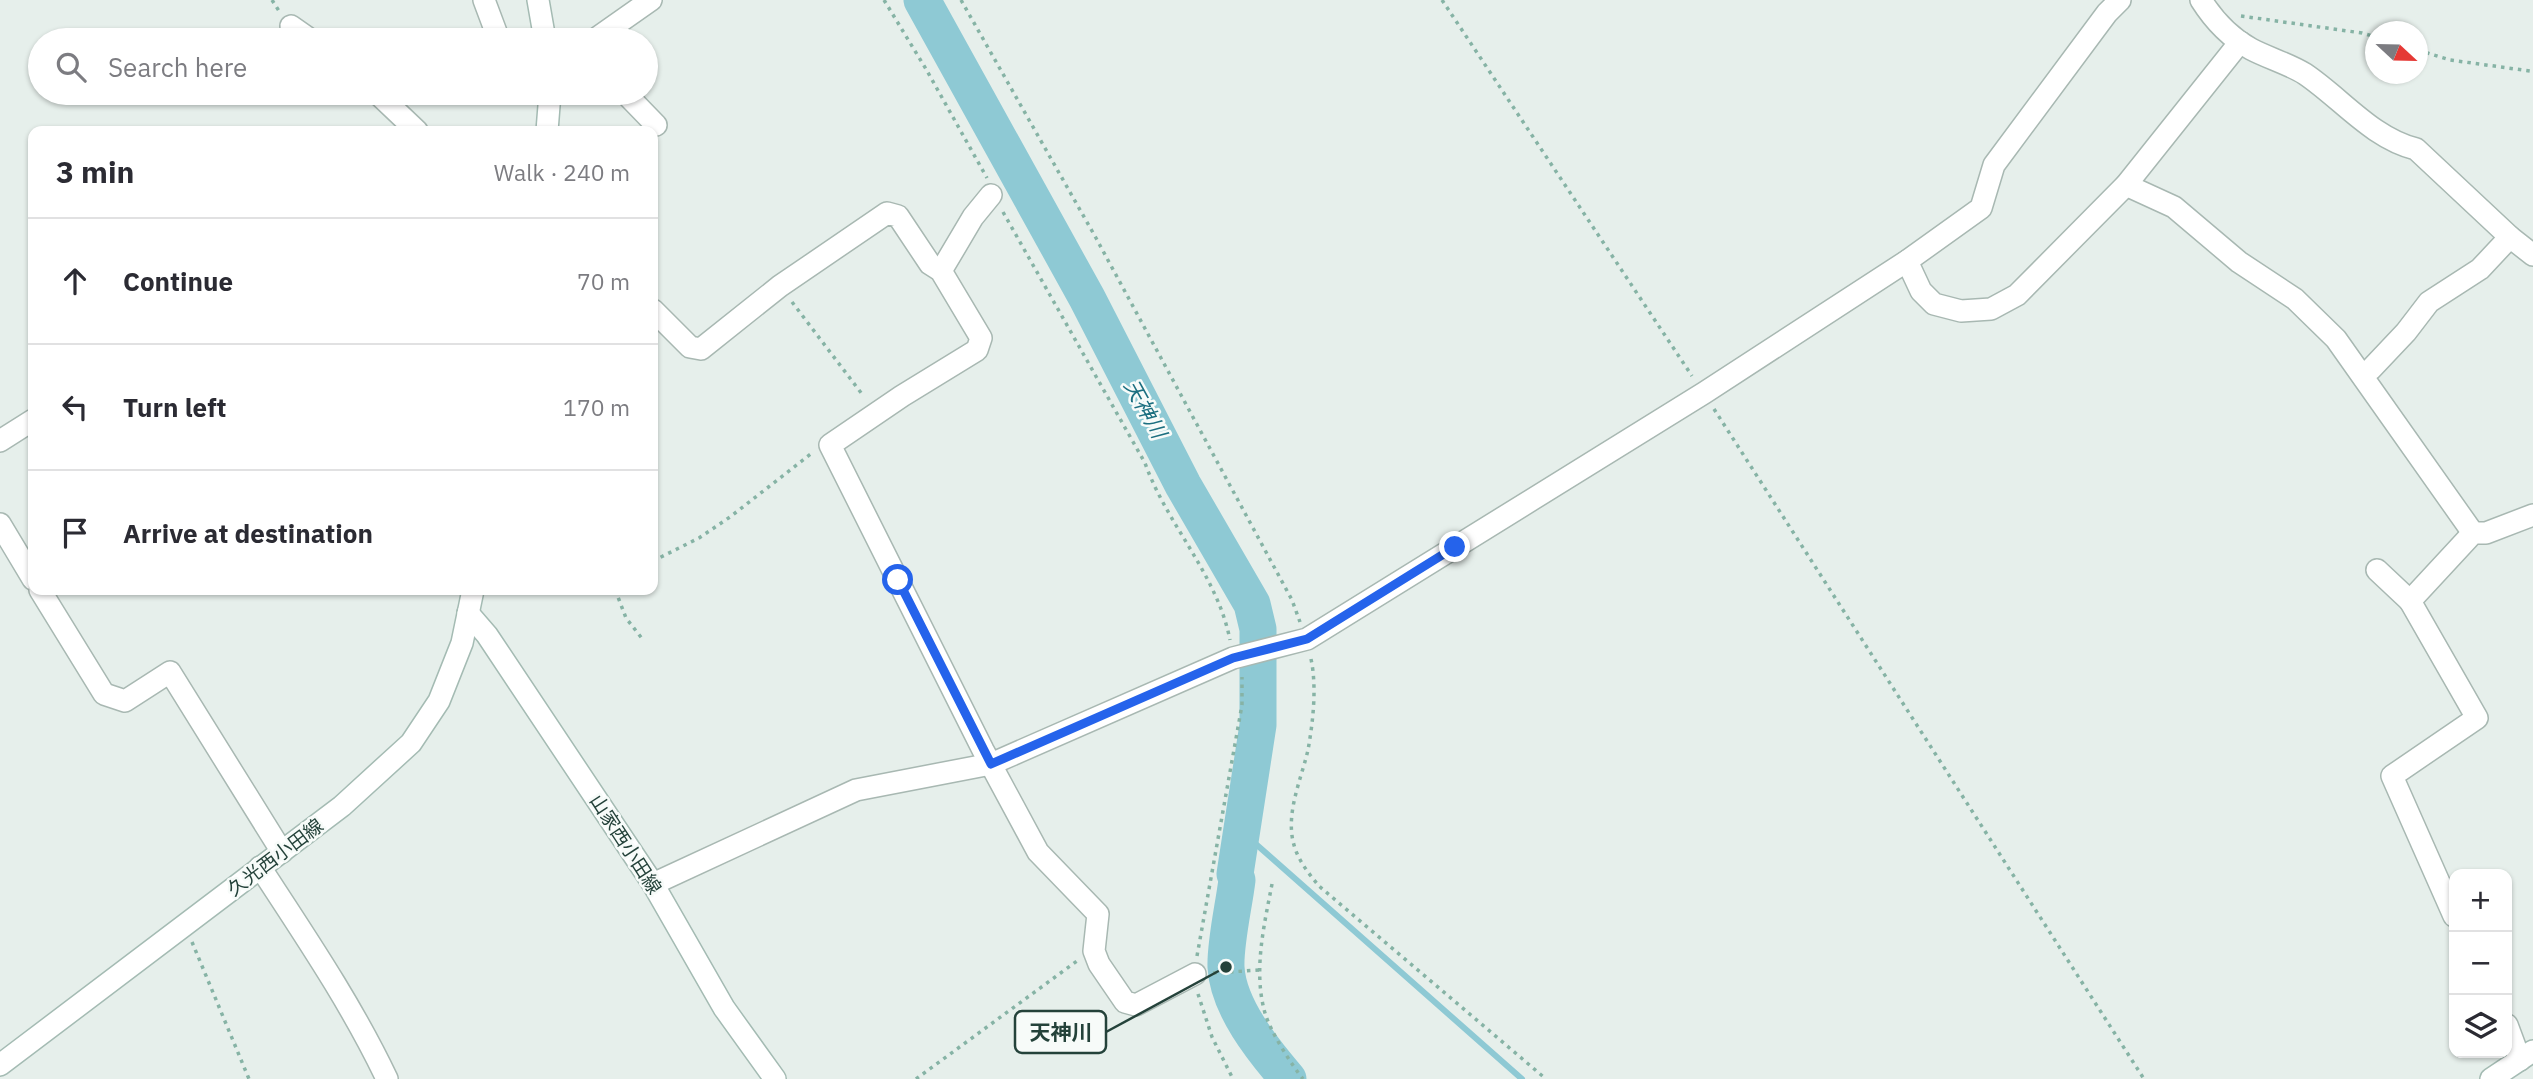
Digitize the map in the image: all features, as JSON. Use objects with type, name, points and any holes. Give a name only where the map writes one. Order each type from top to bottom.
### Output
[{"type":"street","points":[[484,0],[494,28]]},
{"type":"street","points":[[538,0],[543,28]]},
{"type":"street","points":[[611,28],[651,0]]},
{"type":"street","points":[[653,884],[856,790],[991,764],[1238,657],[1298,641],[1704,393],[1907,261],[1980,208],[1994,164],[2107,13],[2120,0]]},
{"type":"street","points":[[2206,8],[2240,42],[2304,74],[2351,113],[2404,146],[2417,149],[2510,237],[2533,255]]},
{"type":"street","points":[[1907,261],[1921,290],[1934,304],[1961,311],[1991,309],[2017,295],[2126,185],[2240,42]]},
{"type":"street","points":[[390,105],[412,126]]},
{"type":"street","points":[[547,126],[549,105]]},
{"type":"street","points":[[637,105],[656,125]]},
{"type":"street","points":[[2126,185],[2174,207],[2239,262],[2295,299],[2336,339],[2473,533]]},
{"type":"street","points":[[941,271],[973,217],[991,195]]},
{"type":"street","points":[[658,315],[691,347],[701,349],[780,286],[887,212],[898,216],[930,264],[941,271],[981,338],[977,350],[830,445],[1038,852],[1098,914],[1094,951],[1099,964],[1125,1002],[1136,1005],[1195,974]]},
{"type":"street","points":[[2362,375],[2406,332],[2429,302],[2480,269],[2510,237]]},
{"type":"street","points":[[0,442],[28,423]]},
{"type":"street","points":[[2410,601],[2473,533],[2486,533],[2533,515]]},
{"type":"street","points":[[0,524],[28,571]]},
{"type":"street","points":[[2377,570],[2410,601],[2477,718],[2392,776],[2449,905]]},
{"type":"street","points":[[43,595],[103,694],[125,701],[170,672],[282,852]]},
{"type":"street","name":"久光西小田線","points":[[0,1065],[342,806],[411,743],[439,701],[461,643],[470,597]]},
{"type":"street","name":"山家西小田線","points":[[470,597],[487,635],[653,884],[724,1008],[775,1079]]},
{"type":"street","points":[[260,867],[321,962],[376,1054],[387,1079]]},
{"type":"street","points":[[2491,1079],[2526,1056],[2512,1033]]},
{"type":"path","points":[[884,0],[987,177],[991,195],[1031,257],[1145,463],[1154,489],[1215,590],[1238,657],[1242,705],[1194,981],[1212,1037],[1233,1079]]},
{"type":"path","points":[[961,0],[1096,238],[1285,588],[1298,641],[1312,663],[1313,708],[1308,748],[1292,825],[1294,846],[1307,872],[1319,886],[1546,1079]]},
{"type":"path","points":[[1442,0],[1704,393],[2144,1079]]},
{"type":"path","points":[[2206,8],[2227,14],[2365,34]]},
{"type":"path","points":[[2428,53],[2450,60],[2530,71]]},
{"type":"path","points":[[780,286],[862,394]]},
{"type":"path","points":[[658,558],[699,538],[813,452],[830,445]]},
{"type":"path","points":[[619,595],[626,618],[644,641]]},
{"type":"path","points":[[1272,884],[1261,938],[1260,970],[1265,1014],[1293,1067],[1303,1079]]},
{"type":"path","points":[[182,926],[193,944],[249,1079]]},
{"type":"path","points":[[916,1079],[1094,951]]},
{"type":"path","points":[[1195,974],[1260,970]]},
{"type":"waterway","name":"天神川","points":[[922,0],[1087,298],[1183,485],[1252,604],[1258,629],[1258,725],[1235,874],[1237,880],[1226,967],[1233,997],[1248,1027],[1288,1079]]},
{"type":"waterway","points":[[1241,831],[1522,1079]]},
{"type":"place","name":"天神川","points":[[1226,967]]},
{"type":"route","points":[[898,580],[991,764],[1233,658],[1307,639],[1455,547]]}]
